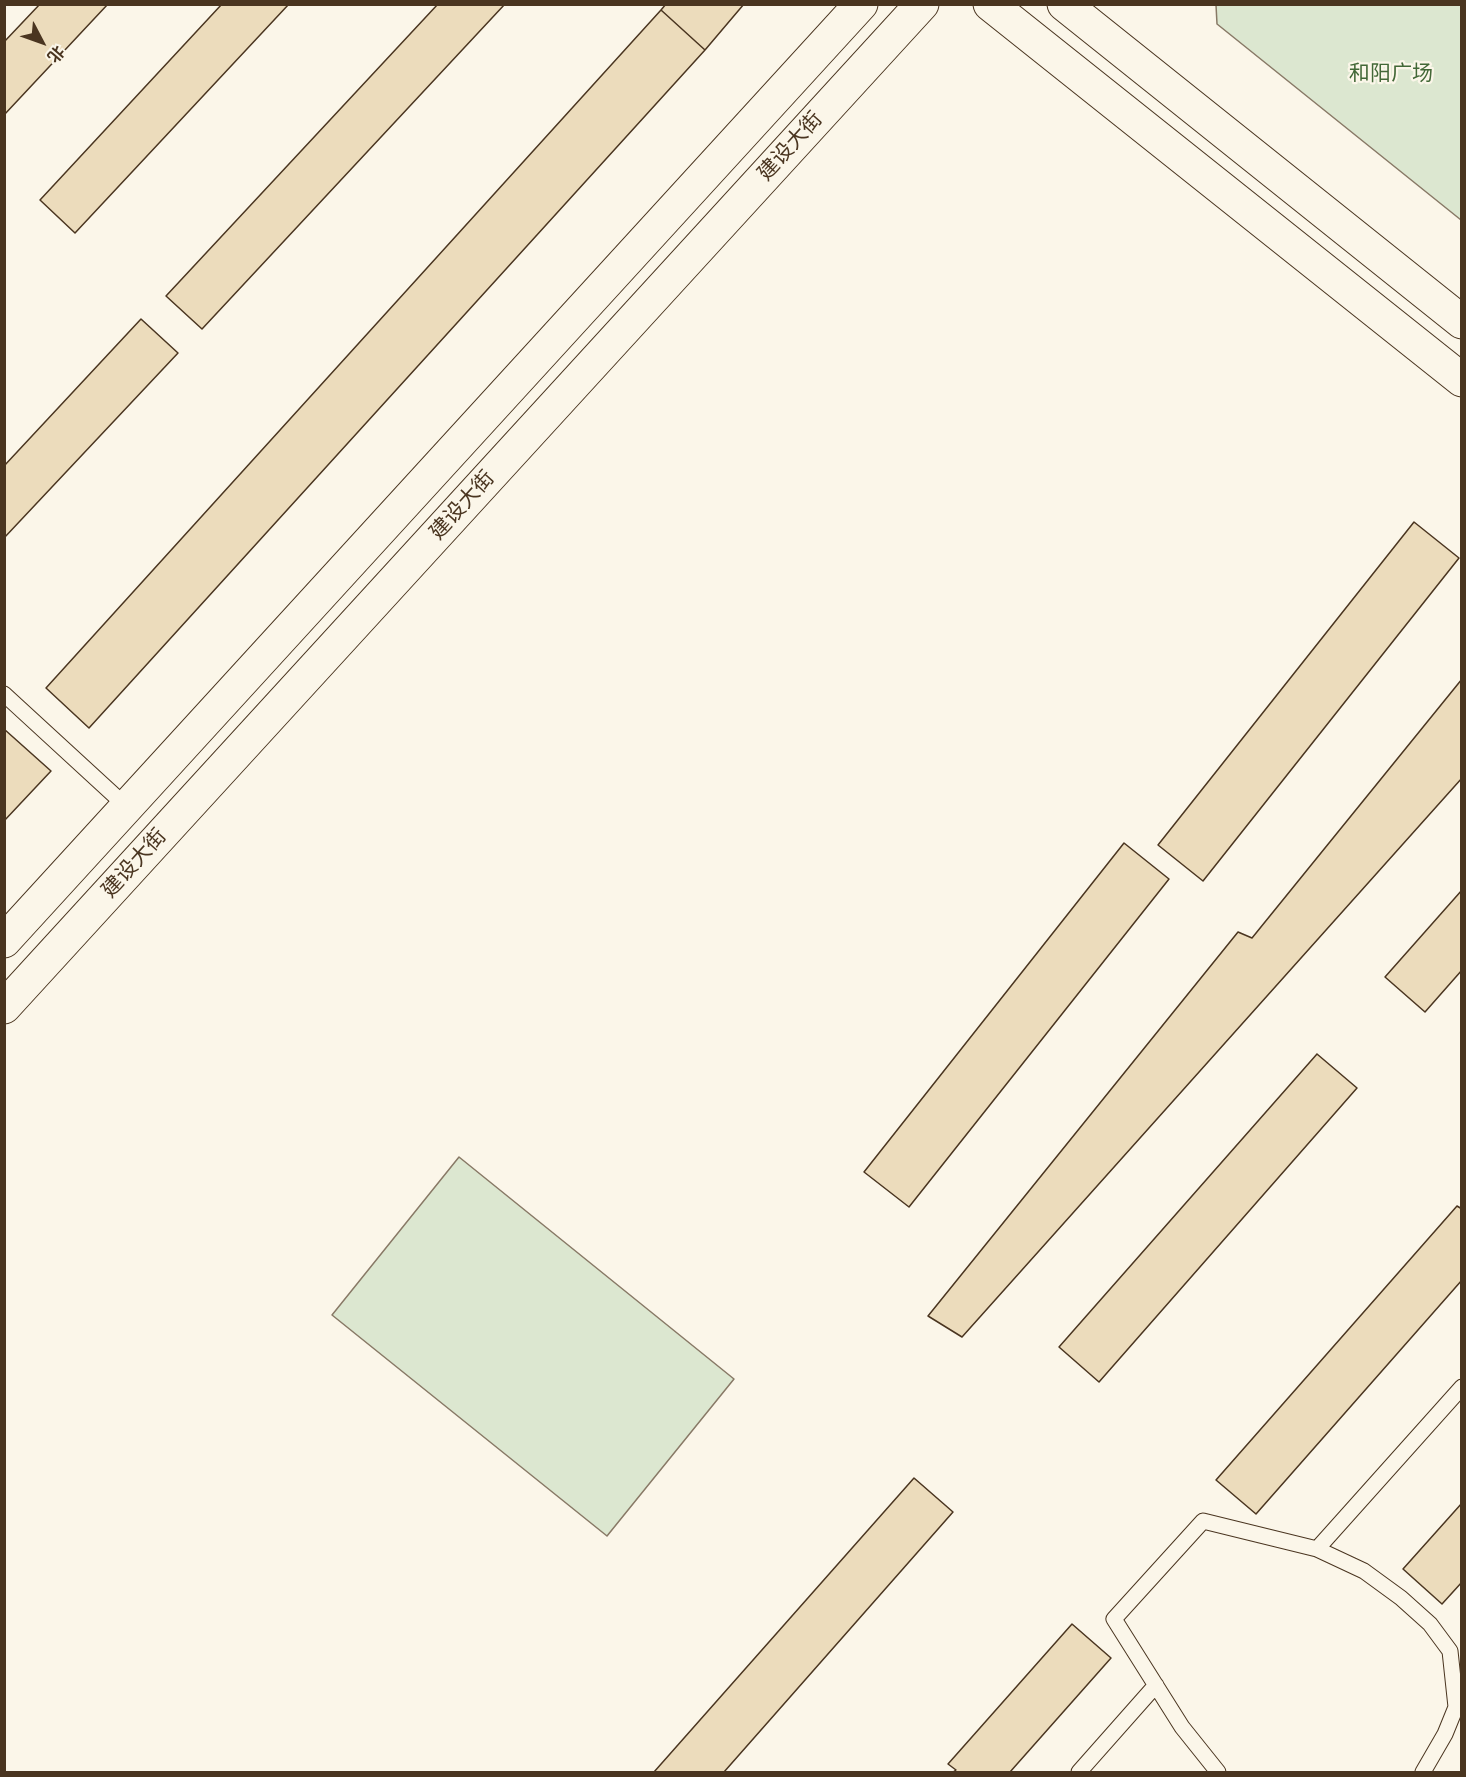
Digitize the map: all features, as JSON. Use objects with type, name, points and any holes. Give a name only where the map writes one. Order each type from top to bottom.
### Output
[{"type":"street","name":"建设大街","points":[[4,941],[861,4]]},
{"type":"street","name":"建设大街","points":[[4,1007],[922,4]]},
{"type":"street","points":[[990,4],[1461,380]]},
{"type":"street","points":[[1064,4],[1461,322]]},
{"type":"lane","points":[[4,694],[127,807]]},
{"type":"lane","points":[[1317,1549],[1461,1388]]},
{"type":"lane","points":[[1218,1773],[1182,1727],[1114,1619],[1203,1521],[1317,1549],[1364,1571],[1430,1624],[1450,1652],[1456,1707],[1445,1734],[1423,1773]]},
{"type":"lane","points":[[1079,1773],[1156,1685]]},
{"type":"green space","name":"和阳广场","points":[[1216,5],[1461,5],[1461,220],[1217,24]]},
{"type":"green space","points":[[459,1157],[734,1379],[607,1536],[332,1315]]},
{"type":"building","points":[[40,4],[108,4],[4,115],[4,42]]},
{"type":"building","points":[[222,4],[289,4],[75,233],[40,200]]},
{"type":"building","points":[[438,4],[505,4],[202,329],[166,296]]},
{"type":"building","points":[[666,4],[744,4],[705,50],[661,10]]},
{"type":"building","points":[[661,10],[705,50],[89,728],[46,688]]},
{"type":"building","points":[[141,319],[178,353],[4,538],[4,466]]},
{"type":"building","points":[[1414,522],[1459,558],[1203,881],[1158,845]]},
{"type":"building","points":[[1462,679],[1462,778],[962,1337],[928,1316],[1238,932],[1252,938]]},
{"type":"building","points":[[4,729],[51,771],[4,821]]},
{"type":"building","points":[[1124,843],[1169,879],[909,1207],[864,1172]]},
{"type":"building","points":[[1462,890],[1462,970],[1425,1012],[1385,977]]},
{"type":"building","points":[[1317,1054],[1357,1088],[1099,1382],[1059,1347]]},
{"type":"building","points":[[1457,1206],[1462,1209],[1462,1280],[1256,1514],[1216,1480]]},
{"type":"building","points":[[914,1478],[953,1512],[724,1772],[654,1772]]},
{"type":"building","points":[[1462,1503],[1462,1582],[1442,1604],[1403,1569]]},
{"type":"building","points":[[1072,1624],[1111,1658],[1010,1772],[953,1772],[956,1770],[948,1764]]}]
